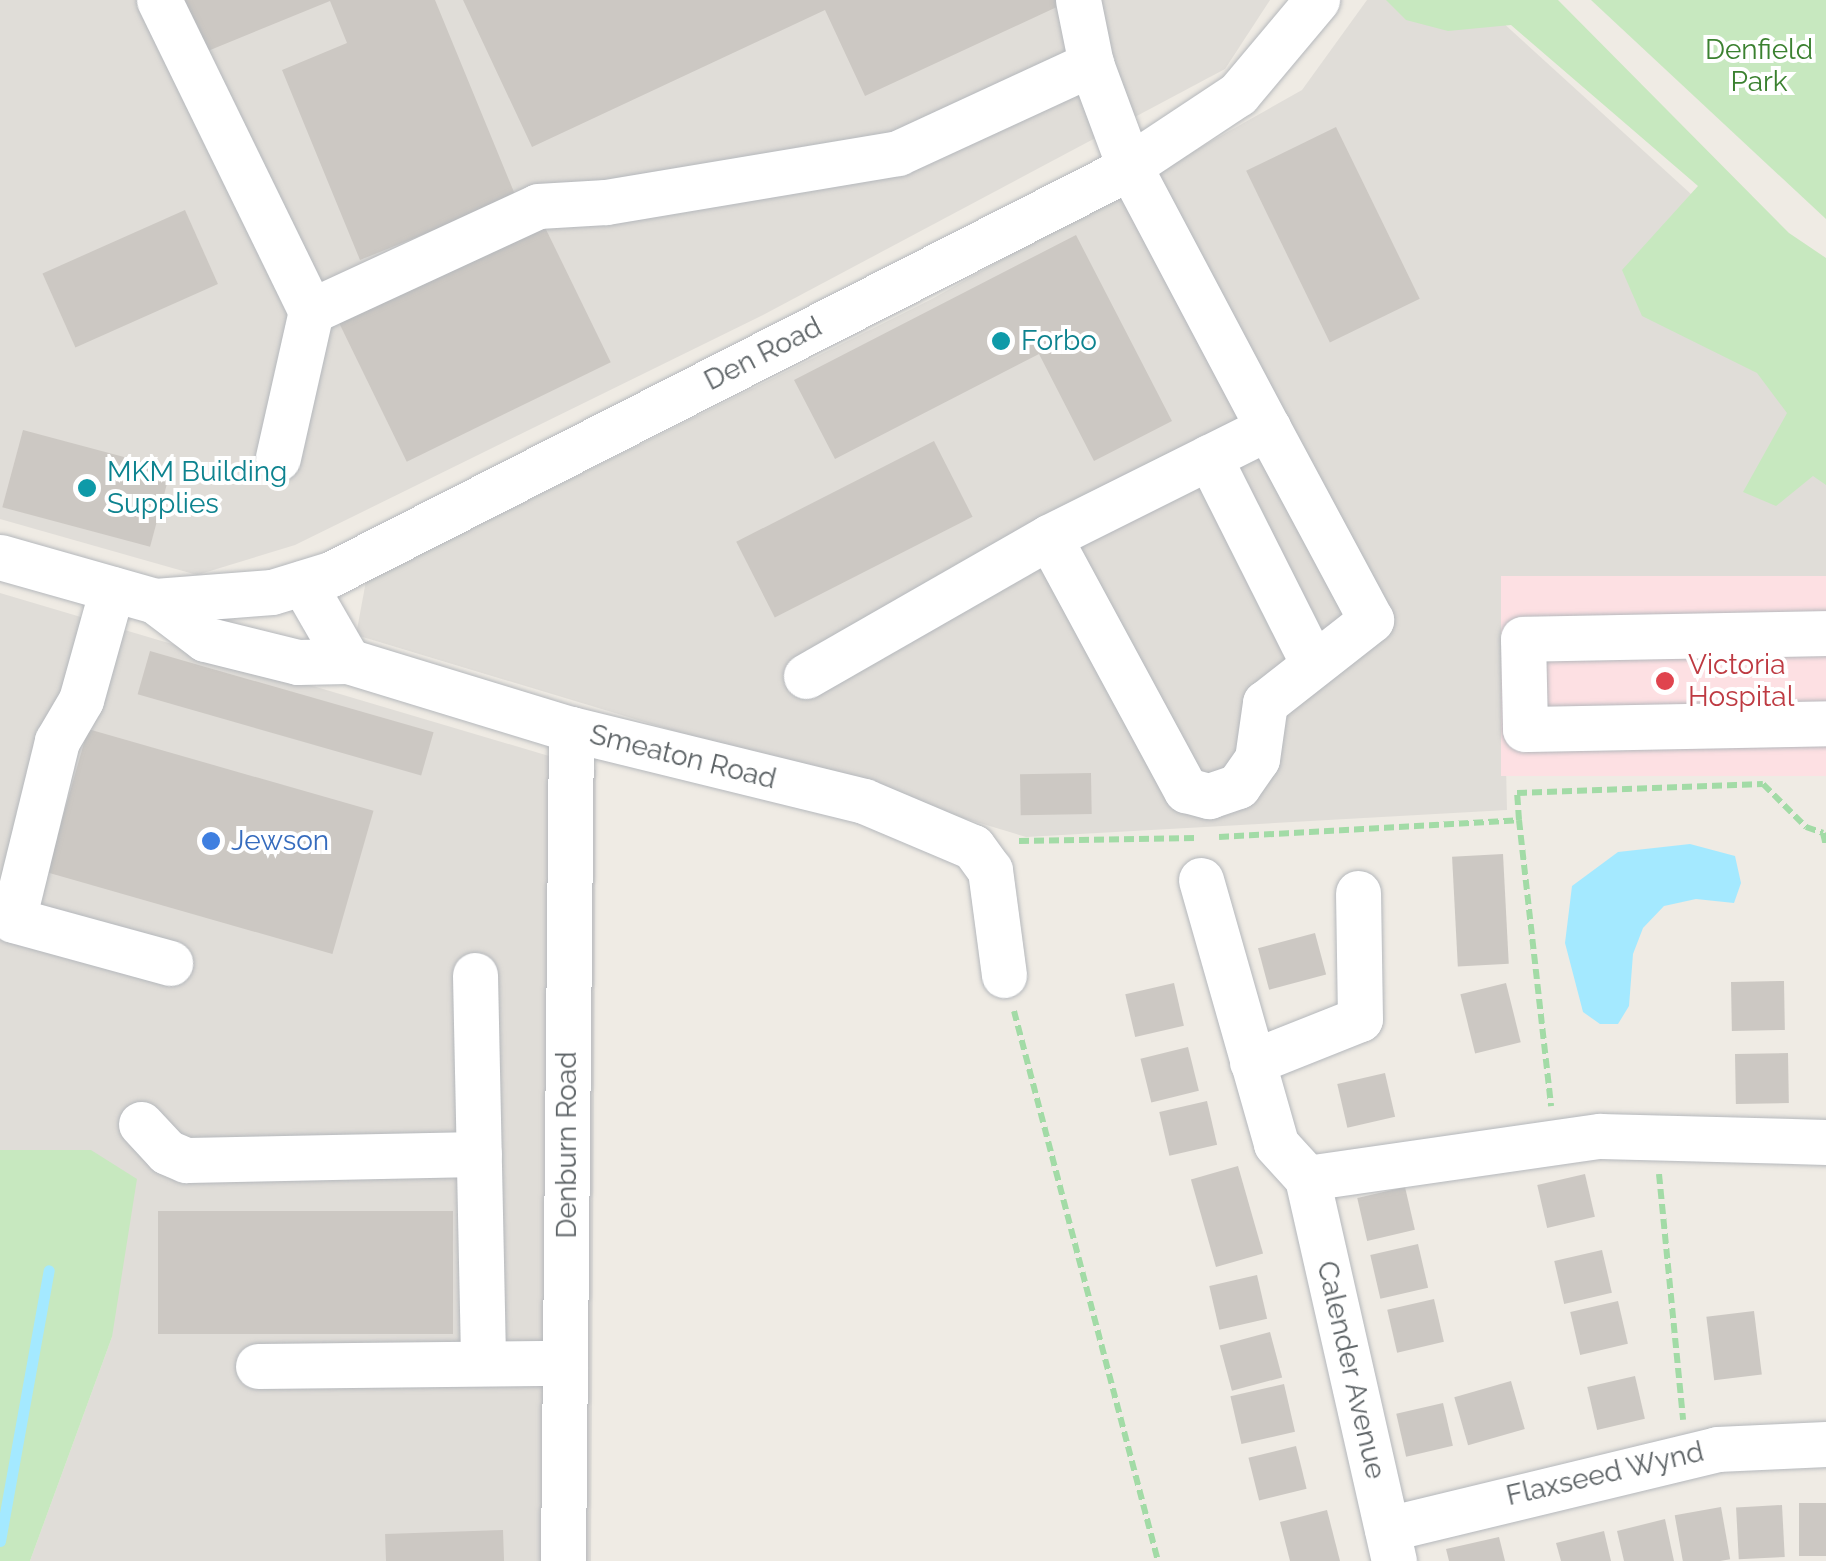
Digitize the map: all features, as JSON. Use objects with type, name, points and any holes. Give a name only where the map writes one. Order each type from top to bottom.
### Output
[{"type":"street","points":[[159,0],[311,311],[278,458]]},
{"type":"street","points":[[1049,537],[1186,790],[1209,796],[1238,786],[1258,759],[1265,703],[1312,662],[1371,620],[1129,166],[1092,64],[1078,0]]},
{"type":"street","name":"Den Road","points":[[134,595],[272,592],[303,582],[1129,166],[1238,94],[1316,0]]},
{"type":"street","points":[[311,311],[538,206],[606,202],[898,153],[1092,64]]},
{"type":"street","points":[[806,676],[1049,537],[1268,428]]},
{"type":"street","points":[[1209,458],[1312,662]]},
{"type":"street","points":[[0,557],[134,595],[56,742],[13,920],[170,963]]},
{"type":"street","points":[[303,582],[348,661]]},
{"type":"street","name":"Smeaton Road","points":[[134,595],[205,638],[298,662],[348,661],[570,729],[864,801],[973,847]]},
{"type":"street","points":[[1826,633],[1523,639],[1525,729],[1826,723]]},
{"type":"street","name":"Denburn Road","points":[[563,1561],[570,729]]},
{"type":"street","points":[[973,847],[990,870],[1004,974]]},
{"type":"street","points":[[1201,880],[1276,1144],[1307,1178],[1557,1142],[1656,1138],[1826,1142]]},
{"type":"street","points":[[1252,1062],[1360,1019],[1358,893]]},
{"type":"street","points":[[475,975],[483,1363]]},
{"type":"street","points":[[141,1124],[167,1152],[186,1160],[479,1154]]},
{"type":"street","name":"Calender Avenue","points":[[1307,1178],[1391,1545]]},
{"type":"street","points":[[258,1366],[565,1363]]},
{"type":"street","name":"Flaxseed Wynd","points":[[1391,1545],[1686,1456],[1826,1444]]},
{"type":"path","points":[[1557,1142],[1536,1006],[1518,793],[1763,784],[1806,827],[1823,833],[1826,846]]},
{"type":"path","points":[[973,847],[1519,820]]},
{"type":"path","points":[[1004,974],[1158,1561]]},
{"type":"path","points":[[1656,1138],[1686,1456]]},
{"type":"shaded area","points":[[0,0],[1270,0],[1225,69],[763,315],[295,545],[197,575],[0,519]]},
{"type":"shaded area","points":[[1367,0],[1478,0],[1826,317],[1826,576],[1502,586],[1507,810],[1026,837],[356,635],[366,581],[932,299],[1302,90]]},
{"type":"shaded area","name":"Victoria Hospital","points":[[1501,576],[1826,576],[1826,776],[1501,776]]},
{"type":"shaded area","points":[[0,593],[596,770],[591,1561],[30,1561],[112,1337],[91,1150],[0,1150]]},
{"type":"green space","points":[[1386,0],[1558,0],[1789,233],[1826,258],[1826,485],[1813,476],[1776,506],[1743,492],[1787,413],[1757,373],[1642,316],[1622,270],[1698,186],[1511,25],[1448,31],[1406,20]]},
{"type":"green space","name":"Denfield Park","points":[[1591,0],[1826,0],[1826,219]]},
{"type":"green space","points":[[0,1150],[91,1150],[137,1179],[112,1337],[30,1561],[0,1561]]},
{"type":"water","points":[[1690,844],[1735,856],[1741,883],[1734,903],[1696,899],[1664,906],[1643,928],[1633,954],[1629,1006],[1618,1024],[1600,1024],[1583,1012],[1565,943],[1572,886],[1618,852]]},
{"type":"building","points":[[176,0],[435,0],[516,197],[360,260],[282,70],[347,43],[330,1],[198,55]]},
{"type":"building","points":[[463,0],[1057,0],[1059,6],[865,96],[825,10],[532,147]]},
{"type":"building","points":[[1336,127],[1420,299],[1330,343],[1246,171]]},
{"type":"building","points":[[185,210],[218,284],[75,347],[42,273]]},
{"type":"building","points":[[538,213],[611,362],[407,462],[334,313]]},
{"type":"building","name":"Forbo","points":[[1076,235],[1172,421],[1094,461],[1039,354],[835,459],[794,380]]},
{"type":"building","name":"MKM Building Supplies","points":[[23,430],[171,470],[150,547],[2,507]]},
{"type":"building","points":[[934,441],[973,517],[775,618],[736,542]]},
{"type":"building","points":[[150,651],[434,732],[421,776],[138,694]]},
{"type":"building","name":"Jewson","points":[[88,729],[373,811],[332,954],[47,872]]},
{"type":"building","points":[[1091,773],[1092,814],[1021,815],[1020,774]]},
{"type":"building","points":[[1503,854],[1509,964],[1458,967],[1452,857]]},
{"type":"building","points":[[1315,933],[1326,975],[1269,990],[1258,948]]},
{"type":"building","points":[[1784,981],[1785,1030],[1732,1031],[1731,982]]},
{"type":"building","points":[[1174,983],[1184,1026],[1135,1037],[1125,994]]},
{"type":"building","points":[[1506,983],[1521,1042],[1475,1054],[1460,994]]},
{"type":"building","points":[[1188,1047],[1199,1091],[1151,1103],[1140,1059]]},
{"type":"building","points":[[1788,1053],[1789,1103],[1736,1104],[1735,1054]]},
{"type":"building","points":[[1385,1073],[1395,1117],[1347,1128],[1337,1084]]},
{"type":"building","points":[[1207,1101],[1217,1145],[1169,1156],[1159,1112]]},
{"type":"building","points":[[1238,1166],[1263,1253],[1216,1267],[1191,1180]]},
{"type":"building","points":[[1585,1174],[1595,1217],[1547,1228],[1537,1185]]},
{"type":"building","points":[[1405,1187],[1415,1230],[1367,1241],[1357,1198]]},
{"type":"building","points":[[158,1211],[453,1211],[453,1334],[158,1334]]},
{"type":"building","points":[[1418,1244],[1428,1288],[1380,1299],[1370,1255]]},
{"type":"building","points":[[1602,1250],[1612,1293],[1564,1304],[1554,1261]]},
{"type":"building","points":[[1257,1275],[1267,1319],[1219,1330],[1209,1286]]},
{"type":"building","points":[[1434,1299],[1444,1342],[1397,1353],[1387,1310]]},
{"type":"building","points":[[1618,1301],[1628,1344],[1580,1355],[1570,1312]]},
{"type":"building","points":[[1754,1311],[1762,1375],[1714,1380],[1706,1317]]},
{"type":"building","points":[[1270,1332],[1282,1377],[1232,1391],[1220,1345]]},
{"type":"building","points":[[1635,1376],[1645,1419],[1597,1430],[1587,1387]]},
{"type":"building","points":[[1511,1381],[1525,1429],[1468,1445],[1454,1397]]},
{"type":"building","points":[[1284,1384],[1295,1432],[1241,1444],[1230,1396]]},
{"type":"building","points":[[1443,1403],[1453,1446],[1406,1457],[1396,1414]]},
{"type":"building","points":[[1296,1446],[1307,1489],[1259,1501],[1248,1458]]},
{"type":"building","points":[[1799,1503],[1826,1503],[1826,1556],[1799,1556]]},
{"type":"building","points":[[1782,1505],[1785,1557],[1739,1559],[1736,1507]]},
{"type":"building","points":[[1721,1507],[1730,1559],[1683,1561],[1675,1515]]},
{"type":"building","points":[[1327,1510],[1340,1561],[1290,1561],[1280,1522]]},
{"type":"building","points":[[1665,1519],[1674,1561],[1624,1561],[1617,1531]]},
{"type":"building","points":[[503,1530],[504,1561],[386,1561],[385,1534]]},
{"type":"building","points":[[1604,1531],[1611,1561],[1561,1561],[1556,1543]]},
{"type":"building","points":[[1499,1537],[1505,1561],[1449,1561],[1446,1549]]},
{"type":"waterway","points":[[0,1541],[49,1270]]},
{"type":"place","name":"Forbo","points":[[1001,341]]},
{"type":"place","name":"MKM Building Supplies","points":[[87,488]]},
{"type":"place","name":"Victoria Hospital","points":[[1665,681]]},
{"type":"place","name":"Jewson","points":[[211,841]]}]
